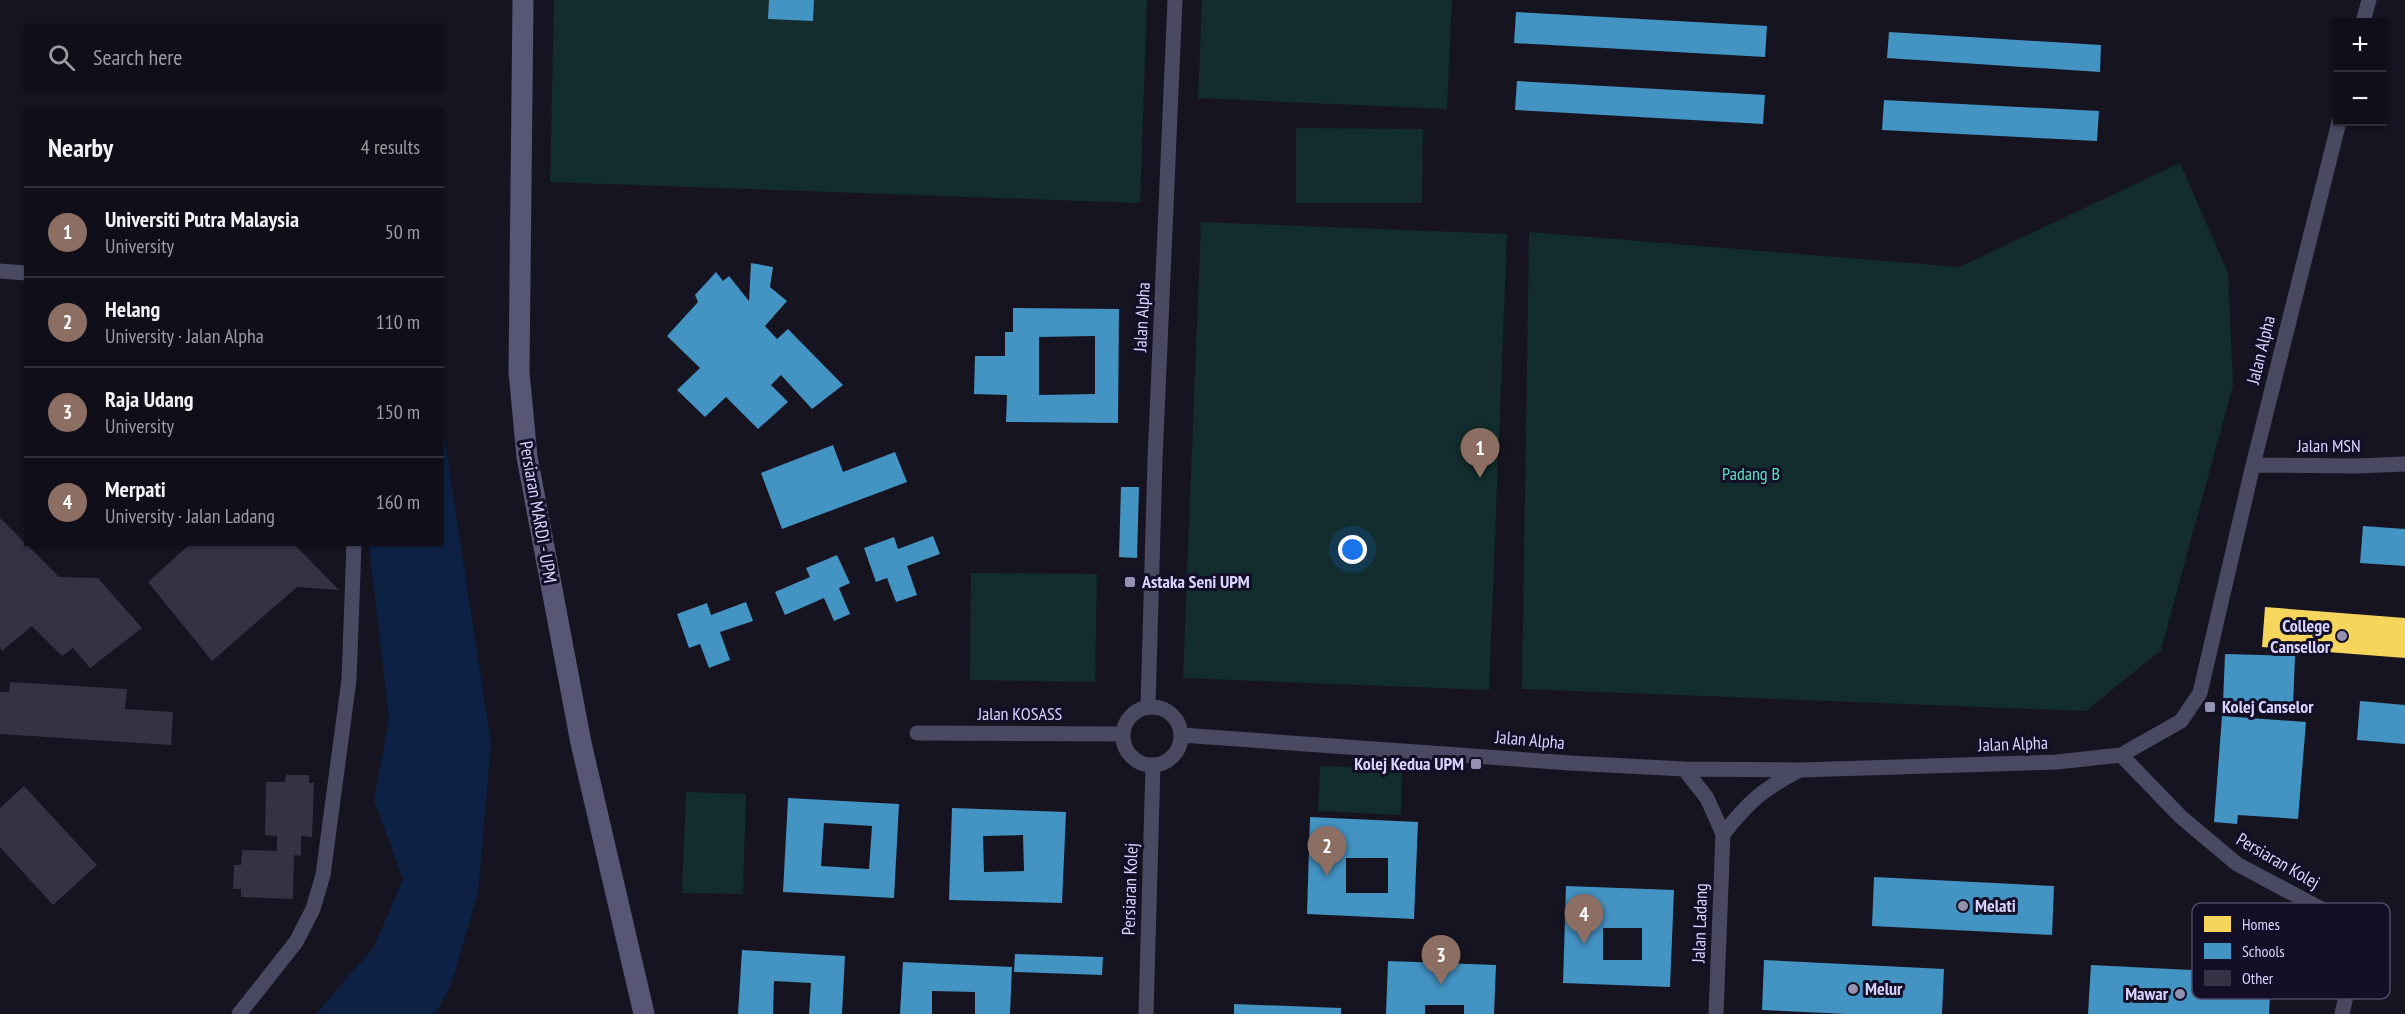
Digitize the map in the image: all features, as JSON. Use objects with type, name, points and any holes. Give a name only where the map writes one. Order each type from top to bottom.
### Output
[{"type":"street","name":"Persiaran MARDI - UPM","points":[[523,0],[519,372],[527,457],[581,743],[644,1014]]},
{"type":"street","name":"Jalan Alpha","points":[[1149,707],[1155,460],[1175,0]]},
{"type":"street","points":[[2364,18],[2369,0]]},
{"type":"street","name":"Jalan Alpha","points":[[1181,735],[1684,769],[1800,770],[2056,762],[2121,755],[2181,721],[2200,693],[2253,465],[2337,126]]},
{"type":"street","points":[[0,271],[24,273]]},
{"type":"street","name":"Jalan MSN","points":[[2253,465],[2405,464]]},
{"type":"street","points":[[239,1014],[296,942],[313,909],[323,875],[349,680],[354,546]]},
{"type":"street","points":[[1149,707],[1167,711],[1174,717],[1181,735],[1176,752],[1162,763],[1153,765],[1134,759],[1127,751],[1123,734],[1126,723],[1132,716],[1149,707]]},
{"type":"street","name":"Jalan KOSASS","points":[[917,733],[1123,734]]},
{"type":"street","name":"Persiaran Kolej","points":[[2121,755],[2181,816],[2237,864],[2310,903]]},
{"type":"street","name":"Persiaran Kolej","points":[[1146,1014],[1153,765]]},
{"type":"street","name":"Jalan Ladang","points":[[1684,769],[1707,798],[1723,834],[1716,1014]]},
{"type":"street","points":[[1723,834],[1758,794],[1800,770]]},
{"type":"street","name":"Persiaran Kolej","points":[[2342,1014],[2345,999]]},
{"type":"green space","points":[[554,0],[1147,0],[1140,203],[550,182]]},
{"type":"green space","points":[[1202,0],[1452,0],[1447,109],[1198,98]]},
{"type":"green space","points":[[1296,128],[1423,129],[1422,203],[1296,203]]},
{"type":"green space","name":"Padang B","points":[[2180,163],[2228,273],[2233,385],[2161,650],[2086,711],[1522,689],[1529,232],[1959,267]]},
{"type":"green space","points":[[1201,222],[1507,234],[1489,690],[1183,678]]},
{"type":"green space","points":[[971,573],[1097,574],[1095,682],[970,680]]},
{"type":"green space","points":[[1320,766],[1402,769],[1401,815],[1318,811]]},
{"type":"green space","points":[[686,792],[746,794],[743,894],[682,893]]},
{"type":"water","points":[[444,437],[491,744],[478,892],[451,985],[435,1014],[316,1014],[374,947],[403,879],[374,800],[389,719],[369,546],[444,546]]},
{"type":"building: Homes","points":[[2265,607],[2405,618],[2405,658],[2262,647]]},
{"type":"building: Schools","points":[[769,0],[814,0],[813,21],[768,19]]},
{"type":"building: Schools","points":[[1516,12],[1767,26],[1765,57],[1514,43]]},
{"type":"building: Schools","points":[[1889,32],[2101,45],[2100,72],[1887,58]]},
{"type":"building: Schools","points":[[1517,81],[1765,95],[1763,124],[1515,110]]},
{"type":"building: Schools","points":[[1884,100],[2099,111],[2097,141],[1882,130]]},
{"type":"building: Schools","points":[[751,263],[773,267],[770,287],[787,301],[765,326],[777,339],[788,329],[843,385],[812,409],[781,375],[771,385],[788,402],[758,429],[726,397],[705,417],[677,390],[700,368],[667,336],[698,302],[695,295],[716,272],[723,281],[729,276],[749,301]]},
{"type":"building: Schools","points":[[1013,308],[1119,309],[1118,423],[1006,422],[1007,395],[974,394],[975,356],[1005,356],[1005,332],[1013,332]],"holes":[[[1095,336],[1095,394],[1039,395],[1039,337]]]},
{"type":"building: Schools","points":[[833,445],[843,472],[895,452],[907,482],[782,529],[761,473]]},
{"type":"building: Schools","points":[[1121,487],[1139,487],[1137,558],[1119,557]]},
{"type":"building: Schools","points":[[2363,526],[2405,529],[2405,566],[2360,563]]},
{"type":"building: Schools","points":[[933,536],[940,554],[907,566],[917,595],[896,602],[887,578],[876,582],[864,548],[894,537],[898,549]]},
{"type":"building: Schools","points":[[837,555],[850,583],[839,588],[850,614],[834,621],[824,598],[785,615],[775,592],[810,577],[806,568]]},
{"type":"building: Schools","points":[[746,602],[753,621],[720,632],[730,660],[709,668],[700,644],[689,648],[677,614],[707,603],[711,615]]},
{"type":"building: Schools","points":[[2225,654],[2295,656],[2293,706],[2223,703]]},
{"type":"building: Schools","points":[[2360,701],[2405,705],[2405,744],[2357,740]]},
{"type":"building: Schools","points":[[2222,716],[2306,722],[2298,819],[2238,815],[2237,824],[2214,822]]},
{"type":"building: Schools","points":[[788,798],[899,804],[894,898],[783,892]],"holes":[[[824,823],[872,826],[869,869],[821,866]]]},
{"type":"building: Schools","points":[[952,808],[1066,812],[1062,903],[949,900]],"holes":[[[1023,835],[1024,871],[984,872],[983,836]]]},
{"type":"building: Schools","points":[[1310,817],[1418,822],[1414,919],[1307,914]],"holes":[[[1346,858],[1388,858],[1388,893],[1346,893]]]},
{"type":"building: Schools","name":"Melati","points":[[1874,877],[2054,886],[2052,935],[1872,926]]},
{"type":"building: Schools","points":[[1566,886],[1674,890],[1670,987],[1563,983]],"holes":[[[1603,928],[1642,928],[1642,960],[1603,960]]]},
{"type":"building: Schools","points":[[742,950],[845,956],[842,1014],[809,1014],[811,983],[774,981],[773,1014],[738,1014]]},
{"type":"building: Schools","points":[[1015,954],[1103,957],[1102,975],[1014,972]]},
{"type":"building: Schools","name":"Melur","points":[[1764,960],[1944,969],[1942,1014],[1846,1014],[1762,1010]]},
{"type":"building: Schools","points":[[1388,961],[1496,965],[1494,1014],[1464,1014],[1464,1005],[1425,1005],[1425,1014],[1386,1014]]},
{"type":"building: Schools","points":[[903,962],[1012,967],[1010,1014],[975,1014],[975,992],[932,991],[932,1014],[900,1014]]},
{"type":"building: Schools","name":"Mawar","points":[[2091,965],[2192,970],[2192,999],[2270,999],[2269,1014],[2088,1014]]},
{"type":"building: Schools","points":[[1234,1004],[1341,1008],[1341,1014],[1234,1014]]},
{"type":"building: Other","points":[[0,518],[24,542],[24,546],[28,546],[59,577],[98,578],[142,628],[90,668],[73,648],[62,656],[32,626],[2,651],[0,648]]},
{"type":"building: Other","points":[[188,546],[296,546],[339,590],[297,587],[212,661],[148,582]]},
{"type":"building: Other","points":[[10,682],[127,689],[125,709],[173,712],[171,745],[0,734],[0,692],[9,692]]},
{"type":"building: Other","points":[[286,775],[309,775],[309,783],[314,783],[312,837],[301,836],[301,856],[294,855],[293,899],[241,897],[241,889],[233,889],[234,865],[241,865],[242,850],[277,851],[277,836],[265,835],[266,782],[285,782]]},
{"type":"building: Other","points":[[24,786],[97,865],[53,905],[0,847],[0,808]]},
{"type":"place","name":"Universiti Putra Malaysia","points":[[1480,478]]},
{"type":"place","name":"Astaka Seni UPM","points":[[1130,582]]},
{"type":"place","name":"College Cansellor","points":[[2342,636]]},
{"type":"place","name":"Kolej Canselor","points":[[2210,707]]},
{"type":"place","name":"Kolej Kedua UPM","points":[[1476,764]]},
{"type":"place","name":"Helang","points":[[1327,876]]},
{"type":"place","name":"Melati","points":[[1963,906]]},
{"type":"place","name":"Merpati","points":[[1584,944]]},
{"type":"place","name":"Raja Udang","points":[[1441,985]]},
{"type":"place","name":"Melur","points":[[1853,989]]},
{"type":"place","name":"Mawar","points":[[2180,994]]}]
